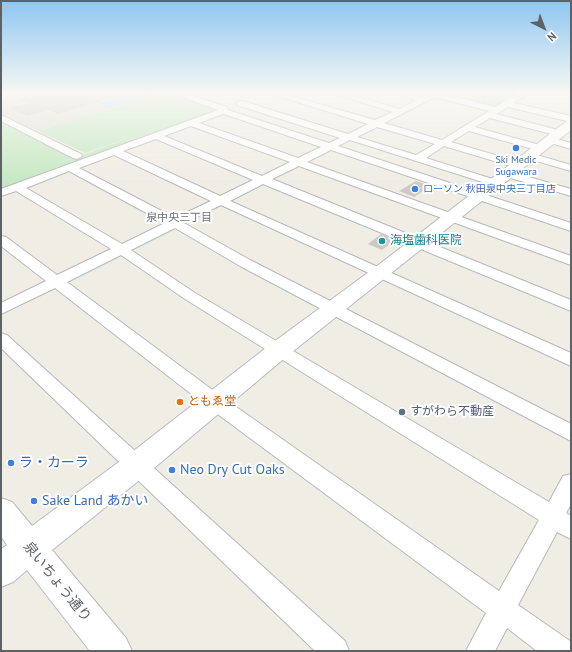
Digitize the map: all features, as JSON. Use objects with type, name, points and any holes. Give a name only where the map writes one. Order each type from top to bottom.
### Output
[{"type":"street","points":[[10,123],[175,223],[245,263],[571,433]]},
{"type":"street","points":[[1,193],[73,161],[114,151],[190,123]]},
{"type":"street","points":[[192,123],[571,261]]},
{"type":"street","points":[[264,123],[331,146],[536,153]]},
{"type":"street","points":[[305,123],[417,160],[536,153]]},
{"type":"street","points":[[417,160],[443,142],[476,123]]},
{"type":"street","points":[[504,123],[536,153],[571,193]]},
{"type":"street","points":[[518,123],[536,153],[571,226]]},
{"type":"street","points":[[1,309],[377,124],[443,142],[536,153]]},
{"type":"street","points":[[468,128],[536,153],[571,168]]},
{"type":"street","points":[[156,136],[571,306]]},
{"type":"street","points":[[114,151],[571,360]]},
{"type":"street","points":[[1,570],[137,465],[279,350],[536,153]]},
{"type":"street","points":[[17,187],[122,250],[190,296],[562,522]]},
{"type":"street","points":[[1,240],[215,402],[560,651]]},
{"type":"street","points":[[1,340],[335,651]]},
{"type":"street","points":[[480,651],[503,610],[562,522],[571,483]]},
{"type":"street","name":"泉いちょう通り","points":[[1,512],[113,651]]},
{"type":"shaded area","points":[[22,123],[63,123],[38,131]]},
{"type":"green space","points":[[1,123],[6,123],[75,157],[43,169],[146,132],[85,153],[38,131],[63,123],[185,123],[1,191]]},
{"type":"building","name":"ローソン 秋田泉中央三丁目店","points":[[416,181],[431,186],[414,197],[399,191]]},
{"type":"building","name":"海塩歯科医院","points":[[381,234],[395,240],[382,250],[368,244]]},
{"type":"place","name":"Ski Medic Sugawara","points":[[516,148]]},
{"type":"place","name":"ローソン 秋田泉中央三丁目店","points":[[415,189]]},
{"type":"place","name":"海塩歯科医院","points":[[382,241]]},
{"type":"place","name":"ともゑ堂","points":[[180,402]]},
{"type":"place","name":"すがわら不動産","points":[[402,412]]},
{"type":"place","name":"ラ・カーラ","points":[[11,463]]},
{"type":"place","name":"Neo Dry Cut Oaks","points":[[172,470]]},
{"type":"place","name":"Sake Land あかい","points":[[34,501]]},
{"type":"district","name":"泉中央三丁目","points":[[179,218]]}]
